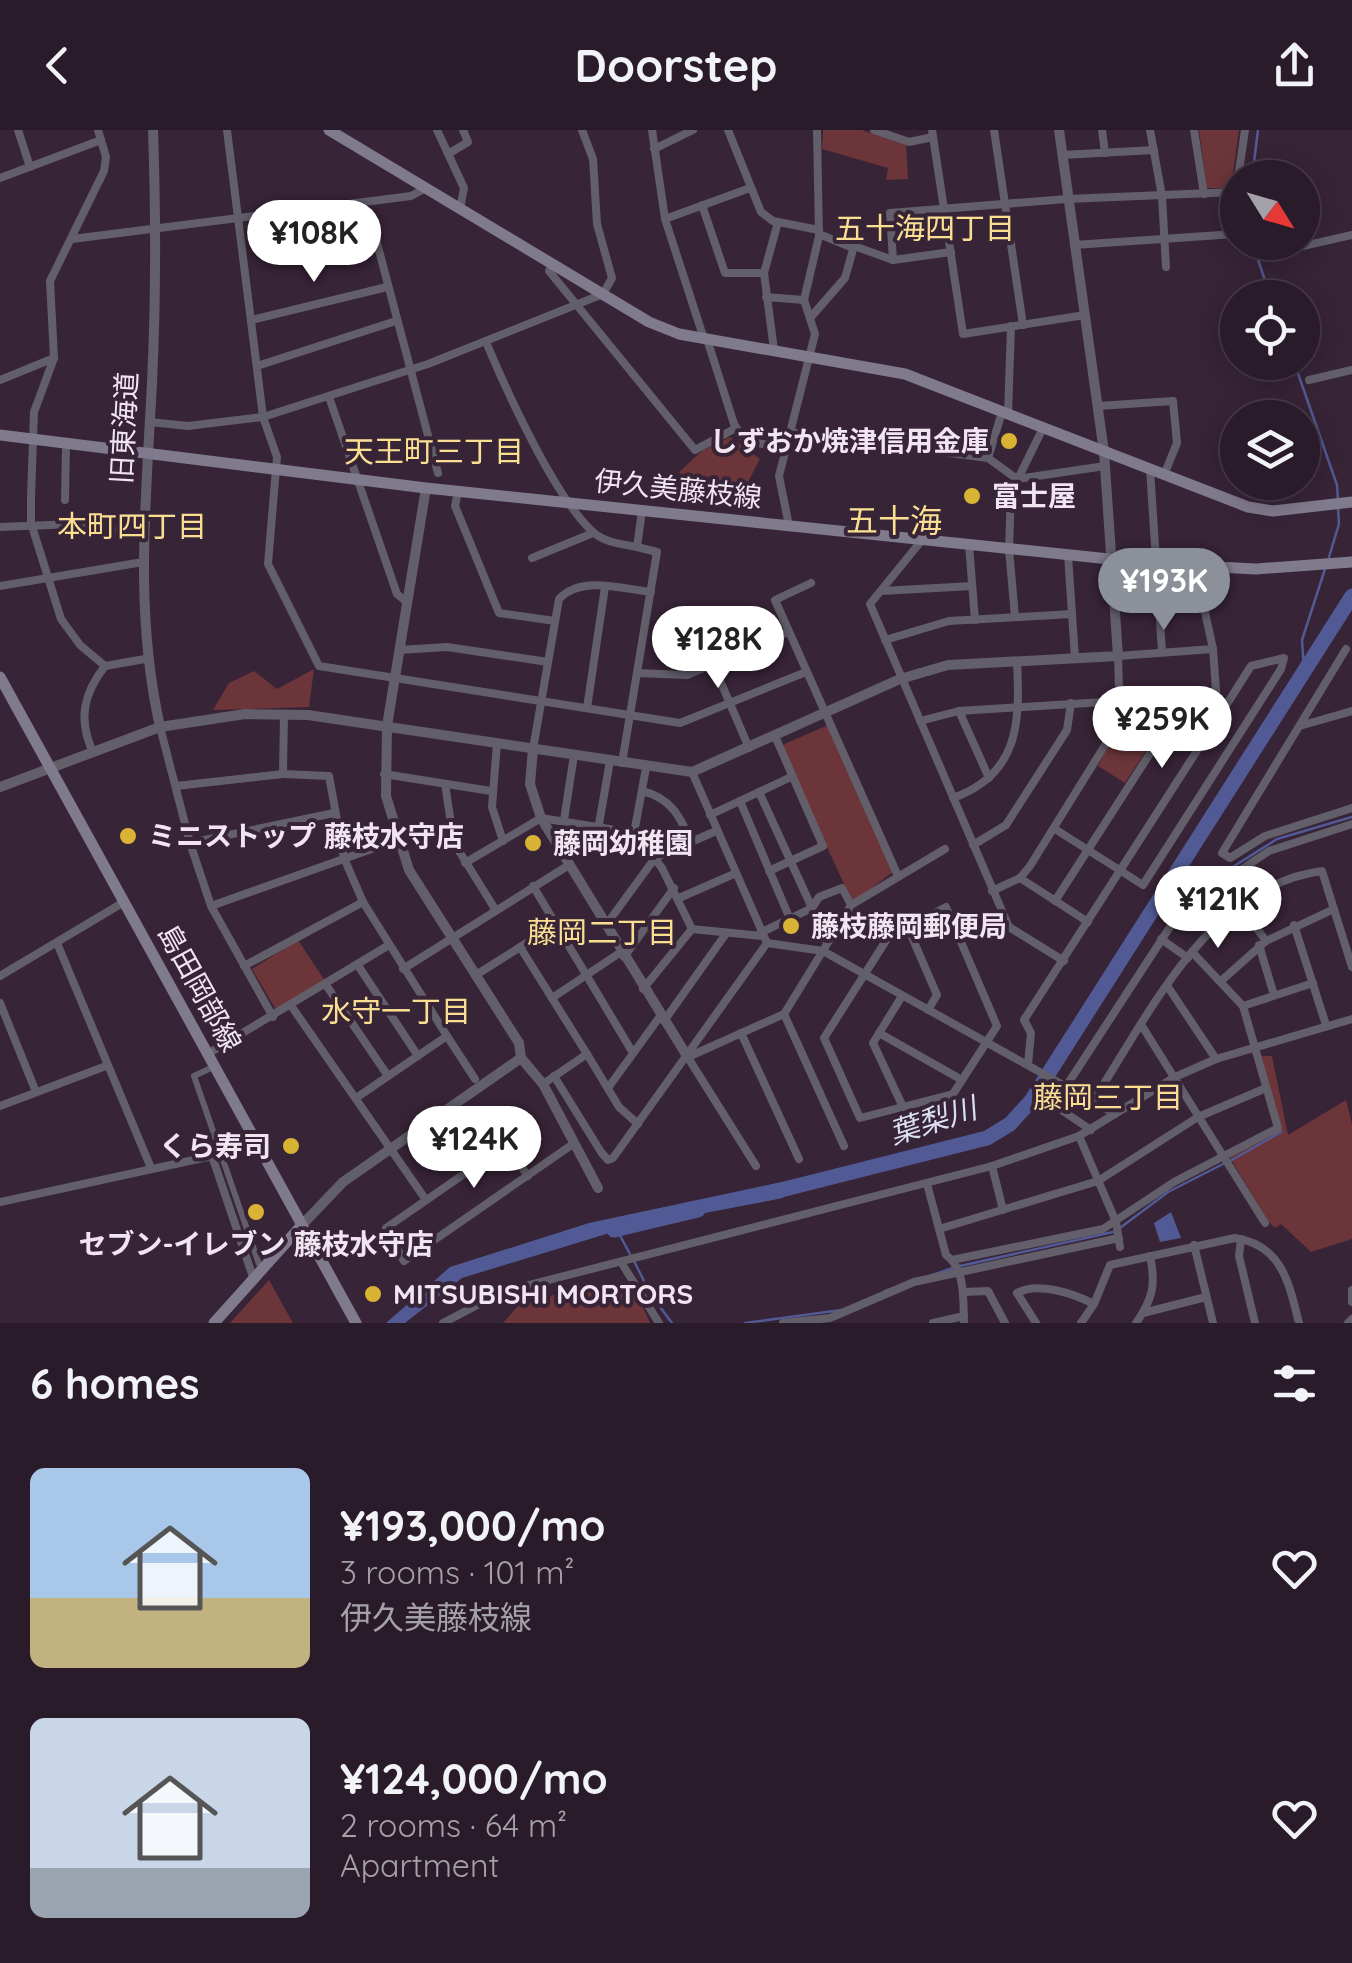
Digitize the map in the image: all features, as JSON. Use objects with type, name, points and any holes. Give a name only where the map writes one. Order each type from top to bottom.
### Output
[{"type":"main road","points":[[330,130],[650,322],[706,339],[905,374],[1264,510],[1350,502]]},
{"type":"main road","name":"伊久美藤枝線","points":[[0,434],[458,492],[1156,564],[1315,567],[1352,562]]},
{"type":"main road","name":"島田岡部線","points":[[0,677],[356,1323]]},
{"type":"main road","points":[[214,1323],[301,1226]]},
{"type":"street","points":[[18,130],[30,167]]},
{"type":"street","points":[[98,130],[104,171],[50,280],[54,358],[34,412],[31,523],[44,578],[61,620],[80,645],[105,666]]},
{"type":"street","name":"旧東海道","points":[[154,130],[156,228],[142,562],[145,658],[160,727]]},
{"type":"street","points":[[228,130],[264,417],[277,457],[268,564],[319,666],[680,724],[806,672]]},
{"type":"street","points":[[436,130],[464,188],[460,208]]},
{"type":"street","points":[[448,154],[468,142],[463,130]]},
{"type":"street","points":[[150,422],[188,426],[264,417],[408,371],[602,294],[612,278],[597,224],[593,159],[582,130]]},
{"type":"street","points":[[652,130],[665,219],[736,428],[745,441],[786,448]]},
{"type":"street","points":[[654,149],[693,130]]},
{"type":"street","points":[[728,130],[761,212],[778,222],[819,232],[893,260],[951,252]]},
{"type":"street","points":[[789,526],[779,490],[780,472],[815,334],[804,300],[819,232],[817,130]]},
{"type":"street","points":[[877,130],[910,142],[933,133],[963,334],[1084,315]]},
{"type":"street","points":[[994,130],[1023,324]]},
{"type":"street","points":[[992,890],[1020,878],[1055,829],[1113,736],[1122,699],[1104,452],[1059,130]]},
{"type":"street","points":[[1102,130],[1105,153]]},
{"type":"street","points":[[1150,130],[1162,196],[1166,267]]},
{"type":"street","points":[[1194,130],[1204,194]]},
{"type":"street","points":[[1241,160],[1245,130]]},
{"type":"street","points":[[0,178],[101,140]]},
{"type":"street","points":[[1062,155],[1154,150]]},
{"type":"street","points":[[72,239],[237,222],[411,196],[426,188]]},
{"type":"street","points":[[665,219],[750,188]]},
{"type":"street","points":[[893,260],[890,213],[1066,199],[1220,193]]},
{"type":"street","points":[[361,203],[377,243],[438,473]]},
{"type":"street","points":[[702,205],[725,273],[764,274]]},
{"type":"street","points":[[292,213],[309,263],[377,243]]},
{"type":"street","points":[[774,350],[764,274],[778,222]]},
{"type":"street","points":[[1074,245],[1220,235]]},
{"type":"street","points":[[1320,242],[1352,235]]},
{"type":"street","points":[[810,318],[845,278],[853,248]]},
{"type":"street","points":[[552,264],[550,271],[695,450],[736,428]]},
{"type":"street","points":[[251,320],[387,288]]},
{"type":"street","points":[[766,297],[804,300]]},
{"type":"street","points":[[257,366],[396,321]]},
{"type":"street","points":[[988,458],[1005,413],[1011,326]]},
{"type":"street","points":[[486,342],[520,418],[571,503],[594,532],[658,552],[622,763]]},
{"type":"street","points":[[0,380],[54,358]]},
{"type":"street","points":[[1320,377],[1352,370]]},
{"type":"street","points":[[328,397],[397,594],[408,603]]},
{"type":"street","points":[[1098,406],[1172,401],[1176,443],[1164,475]]},
{"type":"street","points":[[1015,618],[1009,507],[1017,479],[1043,428]]},
{"type":"street","points":[[790,432],[988,458],[1017,479],[1105,466]]},
{"type":"street","points":[[65,500],[66,444]]},
{"type":"street","points":[[770,446],[780,472]]},
{"type":"street","points":[[1150,469],[1162,652]]},
{"type":"street","points":[[426,488],[399,650],[384,774],[397,840],[409,870],[519,1043],[521,1058],[542,1084],[598,1188]]},
{"type":"street","points":[[458,492],[455,506],[499,613],[554,621]]},
{"type":"street","points":[[637,547],[642,510]]},
{"type":"street","points":[[0,527],[31,523],[144,534]]},
{"type":"street","points":[[532,558],[594,532]]},
{"type":"street","points":[[922,540],[870,604],[1009,927],[1064,961]]},
{"type":"street","points":[[969,544],[975,620]]},
{"type":"street","points":[[1068,555],[1075,658]]},
{"type":"street","points":[[0,586],[142,562]]},
{"type":"street","points":[[1195,566],[1213,649],[1218,718]]},
{"type":"street","points":[[812,583],[775,600],[898,876]]},
{"type":"street","points":[[650,592],[590,584],[566,591],[559,599],[530,784],[541,818],[756,1166]]},
{"type":"street","points":[[881,591],[972,586]]},
{"type":"street","points":[[588,708],[605,587]]},
{"type":"street","points":[[884,640],[926,626],[1072,614]]},
{"type":"street","points":[[637,673],[674,678],[788,632]]},
{"type":"street","points":[[399,650],[448,647],[548,662]]},
{"type":"street","points":[[0,787],[160,727],[244,714],[284,714],[388,726],[692,772],[900,679],[948,665],[1213,649]]},
{"type":"street","points":[[1346,649],[1303,726],[1222,853],[1230,858],[1266,836],[1352,808]]},
{"type":"street","points":[[92,750],[82,718],[90,684],[105,666],[145,658]]},
{"type":"street","points":[[1028,1064],[1031,1033],[1024,1020],[1064,961],[1088,922],[1121,871],[1251,666],[1284,658],[1281,669],[1143,885],[1121,871],[1088,850],[1055,829]]},
{"type":"street","points":[[953,798],[977,790],[989,778],[1019,730],[1017,661]]},
{"type":"street","points":[[712,664],[749,748]]},
{"type":"street","points":[[920,721],[959,711],[1216,695]]},
{"type":"street","points":[[1055,901],[1166,727],[1170,697]]},
{"type":"street","points":[[973,844],[1006,825],[1067,730],[1072,703]]},
{"type":"street","points":[[959,711],[989,778]]},
{"type":"street","points":[[1303,726],[1352,711]]},
{"type":"street","points":[[283,774],[284,714]]},
{"type":"street","points":[[160,727],[190,844],[211,906],[272,1017]]},
{"type":"street","points":[[770,871],[822,846],[774,736]]},
{"type":"street","points":[[497,743],[491,791],[503,841]]},
{"type":"street","points":[[564,820],[574,756]]},
{"type":"street","points":[[599,824],[610,761]]},
{"type":"street","points":[[634,833],[646,768]]},
{"type":"street","points":[[692,772],[763,937]]},
{"type":"street","points":[[176,786],[283,774],[329,776],[344,858],[363,902],[474,1079]]},
{"type":"street","points":[[384,774],[491,791]]},
{"type":"street","points":[[710,815],[791,777]]},
{"type":"street","points":[[445,784],[449,825],[466,863],[495,910]]},
{"type":"street","points":[[642,791],[676,810],[691,842]]},
{"type":"street","points":[[759,792],[812,908],[825,947]]},
{"type":"street","points":[[740,801],[790,919]]},
{"type":"street","points":[[190,844],[334,813]]},
{"type":"street","points":[[466,863],[541,818],[599,824],[634,833],[655,858],[692,928]]},
{"type":"street","points":[[1091,1130],[1054,1105],[1181,910],[1269,850],[1352,824]]},
{"type":"street","points":[[605,926],[655,858],[716,831]]},
{"type":"street","points":[[211,906],[397,840]]},
{"type":"street","points":[[687,1057],[784,1014],[851,904],[945,849]]},
{"type":"street","points":[[403,968],[569,864]]},
{"type":"street","points":[[1093,1101],[1190,955],[1242,905],[1279,882],[1322,871],[1352,967]]},
{"type":"street","points":[[552,998],[623,955],[676,893],[734,874]]},
{"type":"street","points":[[1020,878],[1088,922]]},
{"type":"street","points":[[1222,881],[1242,905],[1262,943],[1274,995]]},
{"type":"street","points":[[533,886],[633,1053]]},
{"type":"street","points":[[554,1076],[608,1160],[687,1057],[763,937],[812,908],[820,897],[842,888],[851,904]]},
{"type":"street","points":[[0,976],[124,902]]},
{"type":"street","points":[[244,966],[363,902]]},
{"type":"street","points":[[946,906],[996,1026],[953,1094],[860,1118],[824,1038],[887,939],[908,928],[946,906]]},
{"type":"street","points":[[1221,981],[1262,943],[1294,924],[1334,909]]},
{"type":"street","points":[[1294,924],[1326,1026]]},
{"type":"street","points":[[476,975],[555,925]]},
{"type":"street","points":[[692,928],[825,947],[864,975],[1115,1114]]},
{"type":"street","points":[[644,989],[692,928]]},
{"type":"street","points":[[908,928],[937,995],[928,1010]]},
{"type":"street","points":[[608,1088],[724,935]]},
{"type":"street","points":[[952,1260],[1116,1222],[1174,1182],[1278,1128],[1243,1006],[1190,955],[1161,939]]},
{"type":"street","points":[[56,943],[151,1168]]},
{"type":"street","points":[[208,1053],[326,986],[389,944]]},
{"type":"street","points":[[520,947],[608,1088],[638,1124]]},
{"type":"street","points":[[357,964],[418,1056]]},
{"type":"street","points":[[1243,1006],[1313,984]]},
{"type":"street","points":[[326,986],[388,1076]]},
{"type":"street","points":[[1168,987],[1216,1059]]},
{"type":"street","points":[[902,996],[873,1043],[903,1107]]},
{"type":"street","points":[[0,1004],[36,1092]]},
{"type":"street","points":[[292,1006],[426,1200]]},
{"type":"street","points":[[784,1014],[844,1146]]},
{"type":"street","points":[[443,1323],[483,1298],[992,1166],[1079,1136],[1175,1077],[1216,1059],[1352,1018]]},
{"type":"street","points":[[1142,1026],[1266,1223]]},
{"type":"street","points":[[741,1033],[799,1158]]},
{"type":"street","points":[[879,1033],[962,1080]]},
{"type":"street","points":[[356,1098],[447,1036]]},
{"type":"street","points":[[542,1084],[587,1054]]},
{"type":"street","points":[[301,1226],[343,1182],[521,1058]]},
{"type":"street","points":[[0,1106],[106,1066]]},
{"type":"street","points":[[215,1066],[194,1076],[259,1264]]},
{"type":"street","points":[[939,1229],[1098,1181],[1198,1117],[1266,1088]]},
{"type":"street","points":[[783,1323],[830,1318],[914,1282],[1119,1243],[1116,1222],[1079,1136]]},
{"type":"street","points":[[528,1176],[506,1145],[386,1228],[404,1261],[528,1176],[574,1144]]},
{"type":"street","points":[[0,1202],[212,1156],[254,1280]]},
{"type":"street","points":[[992,1166],[1003,1210]]},
{"type":"street","points":[[927,1184],[946,1255],[958,1273],[964,1320],[933,1323]]},
{"type":"street","points":[[1240,1239],[1239,1256],[1255,1323]]},
{"type":"street","points":[[1081,1323],[1094,1304],[1110,1265],[1194,1245],[1240,1239],[1254,1241],[1278,1261],[1300,1323]]},
{"type":"street","points":[[1194,1245],[1212,1323]]},
{"type":"street","points":[[1136,1323],[1155,1280],[1150,1256]]},
{"type":"street","points":[[621,1262],[660,1323]]},
{"type":"street","points":[[1036,1323],[1017,1293],[1028,1287],[1078,1296],[1094,1304]]},
{"type":"street","points":[[1352,1290],[1352,1302]]},
{"type":"street","points":[[962,1292],[988,1291],[1005,1323]]},
{"type":"street","points":[[1143,1313],[1206,1297]]},
{"type":"shaded area","points":[[823,130],[862,130],[906,145],[908,179],[886,180],[888,168],[822,149]]},
{"type":"shaded area","points":[[1199,130],[1239,130],[1235,160],[1220,160],[1220,188],[1207,188]]},
{"type":"shaded area","points":[[730,437],[760,459],[739,499],[730,506],[701,502],[679,472],[702,451]]},
{"type":"shaded area","points":[[314,669],[309,707],[213,710],[229,683],[254,671],[277,689]]},
{"type":"shaded area","points":[[1169,705],[1162,726],[1125,783],[1098,766],[1129,706]]},
{"type":"shaded area","points":[[828,725],[893,872],[855,900],[851,899],[780,746]]},
{"type":"shaded area","points":[[298,940],[325,981],[276,1010],[252,969]]},
{"type":"shaded area","points":[[1262,1056],[1272,1056],[1288,1135],[1346,1100],[1352,1124],[1352,1239],[1311,1252],[1281,1224],[1275,1228],[1229,1156],[1277,1127]]},
{"type":"shaded area","points":[[269,1280],[293,1323],[230,1323]]},
{"type":"shaded area","points":[[565,1291],[637,1294],[650,1323],[503,1323],[517,1307]]},
{"type":"water","points":[[791,1180],[783,1198],[626,1228],[462,1278],[405,1323],[386,1323],[450,1267],[589,1223]]},
{"type":"water","points":[[1171,1212],[1181,1238],[1160,1242],[1154,1223]]},
{"type":"waterway","points":[[1254,160],[1258,130]]},
{"type":"waterway","points":[[1258,260],[1265,280]]},
{"type":"waterway","points":[[1300,380],[1337,485],[1338,499]]},
{"type":"waterway","points":[[1329,557],[1339,524],[1338,507]]},
{"type":"waterway","points":[[1304,670],[1302,640],[1325,569]]},
{"type":"waterway","name":"葉梨川","points":[[769,1193],[987,1138],[1010,1124],[1031,1101],[1352,596]]},
{"type":"waterway","points":[[1157,900],[1177,902],[1277,839],[1352,817]]},
{"type":"waterway","points":[[1230,1161],[1281,1132]]},
{"type":"waterway","points":[[1120,1228],[1168,1192],[1223,1164]]},
{"type":"waterway","name":"葉梨川","points":[[614,1230],[698,1210]]},
{"type":"waterway","points":[[617,1230],[630,1254]]},
{"type":"waterway","points":[[960,1266],[1113,1232]]},
{"type":"waterway","points":[[634,1261],[651,1295],[672,1323]]},
{"type":"waterway","points":[[885,1291],[953,1268]]},
{"type":"waterway","points":[[745,1323],[841,1310]]},
{"type":"place","name":"しずおか焼津信用金庫","points":[[1009,441]]},
{"type":"place","name":"富士屋","points":[[972,496]]},
{"type":"place","name":"ミニストップ 藤枝水守店","points":[[128,836]]},
{"type":"place","name":"藤岡幼稚園","points":[[533,843]]},
{"type":"place","name":"藤枝藤岡郵便局","points":[[791,926]]},
{"type":"place","name":"くら寿司","points":[[291,1146]]},
{"type":"place","name":"セブン-イレブン 藤枝水守店","points":[[256,1212]]},
{"type":"place","name":"MITSUBISHI MORTORS","points":[[373,1294]]},
{"type":"district","name":"五十海四丁目","points":[[925,229]]},
{"type":"district","name":"天王町三丁目","points":[[434,452]]},
{"type":"district","name":"五十海","points":[[894,521]]},
{"type":"district","name":"本町四丁目","points":[[132,527]]},
{"type":"district","name":"藤岡二丁目","points":[[602,933]]},
{"type":"district","name":"水守一丁目","points":[[396,1012]]},
{"type":"district","name":"藤岡三丁目","points":[[1108,1098]]}]
